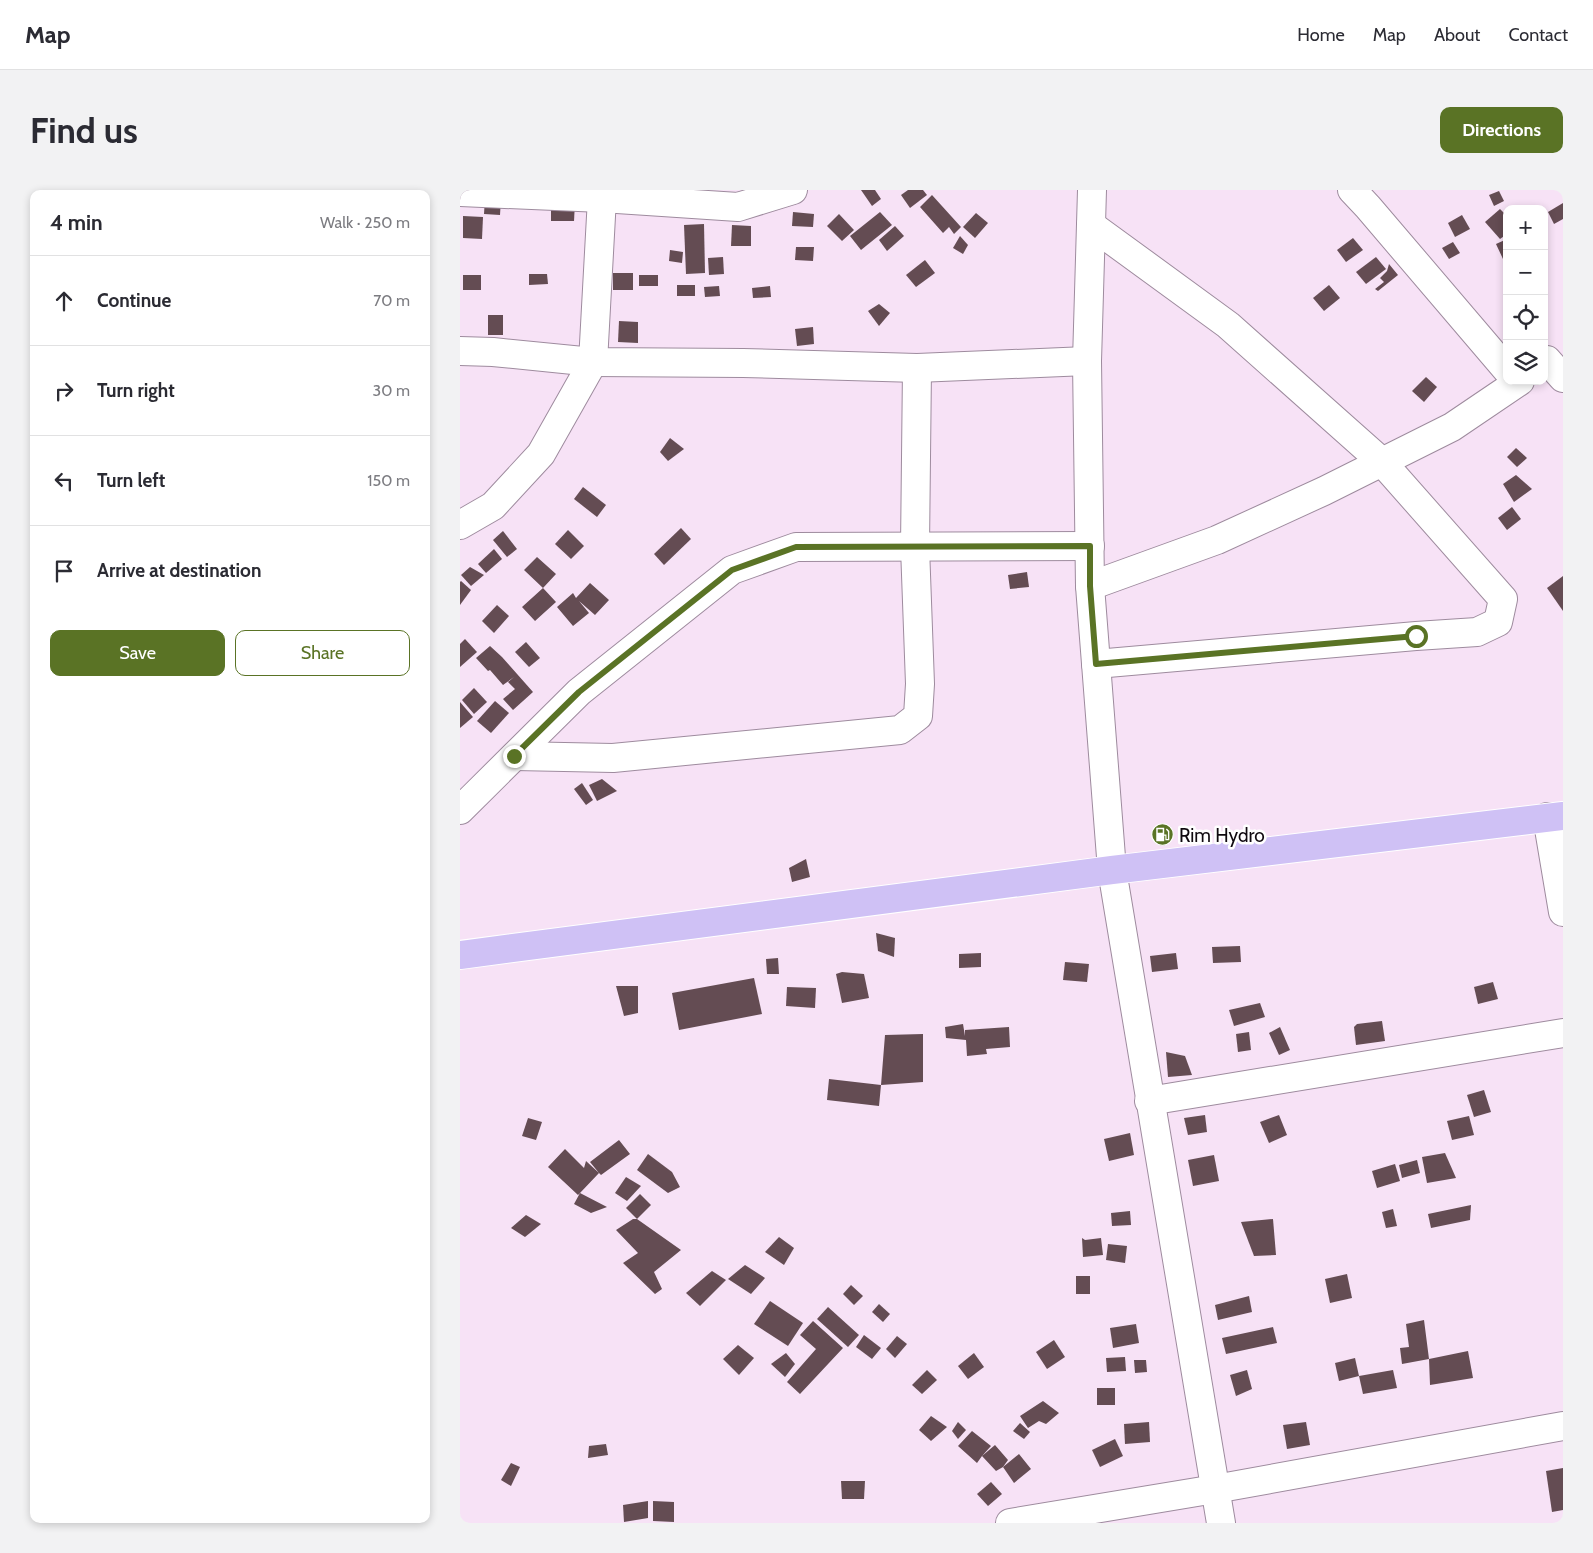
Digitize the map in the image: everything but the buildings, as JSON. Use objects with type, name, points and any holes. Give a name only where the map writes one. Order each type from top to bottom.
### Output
[{"type":"main road","points":[[460,955],[1112,870],[1555,817]]},
{"type":"street","points":[[460,192],[602,198],[738,207],[793,190]]},
{"type":"street","points":[[1092,190],[1087,361],[1090,586],[1112,870],[1221,1523]]},
{"type":"street","points":[[1352,190],[1503,365]]},
{"type":"street","points":[[460,525],[494,506],[541,454],[593,362],[602,198]]},
{"type":"street","points":[[1091,225],[1228,325],[1382,462],[1503,599],[1498,622],[1478,632],[1096,664]]},
{"type":"street","points":[[460,351],[494,352],[593,362],[917,368],[1087,361]]},
{"type":"street","points":[[514,756],[613,758],[900,730],[918,716],[920,684],[915,546],[917,368]]},
{"type":"street","points":[[1090,586],[1217,540],[1324,491],[1452,427],[1507,385]]},
{"type":"street","points":[[460,810],[579,692],[732,570],[796,547],[1090,546]]},
{"type":"street","points":[[1555,817],[1563,912]]},
{"type":"street","points":[[1150,1101],[1563,1033]]},
{"type":"street","points":[[1010,1523],[1215,1489],[1563,1426]]},
{"type":"place","name":"Rim Hydro","points":[[1163,835]]},
{"type":"route","points":[[514,756],[579,692],[732,570],[796,547],[1090,546],[1090,586],[1096,664],[1416,636]]}]
